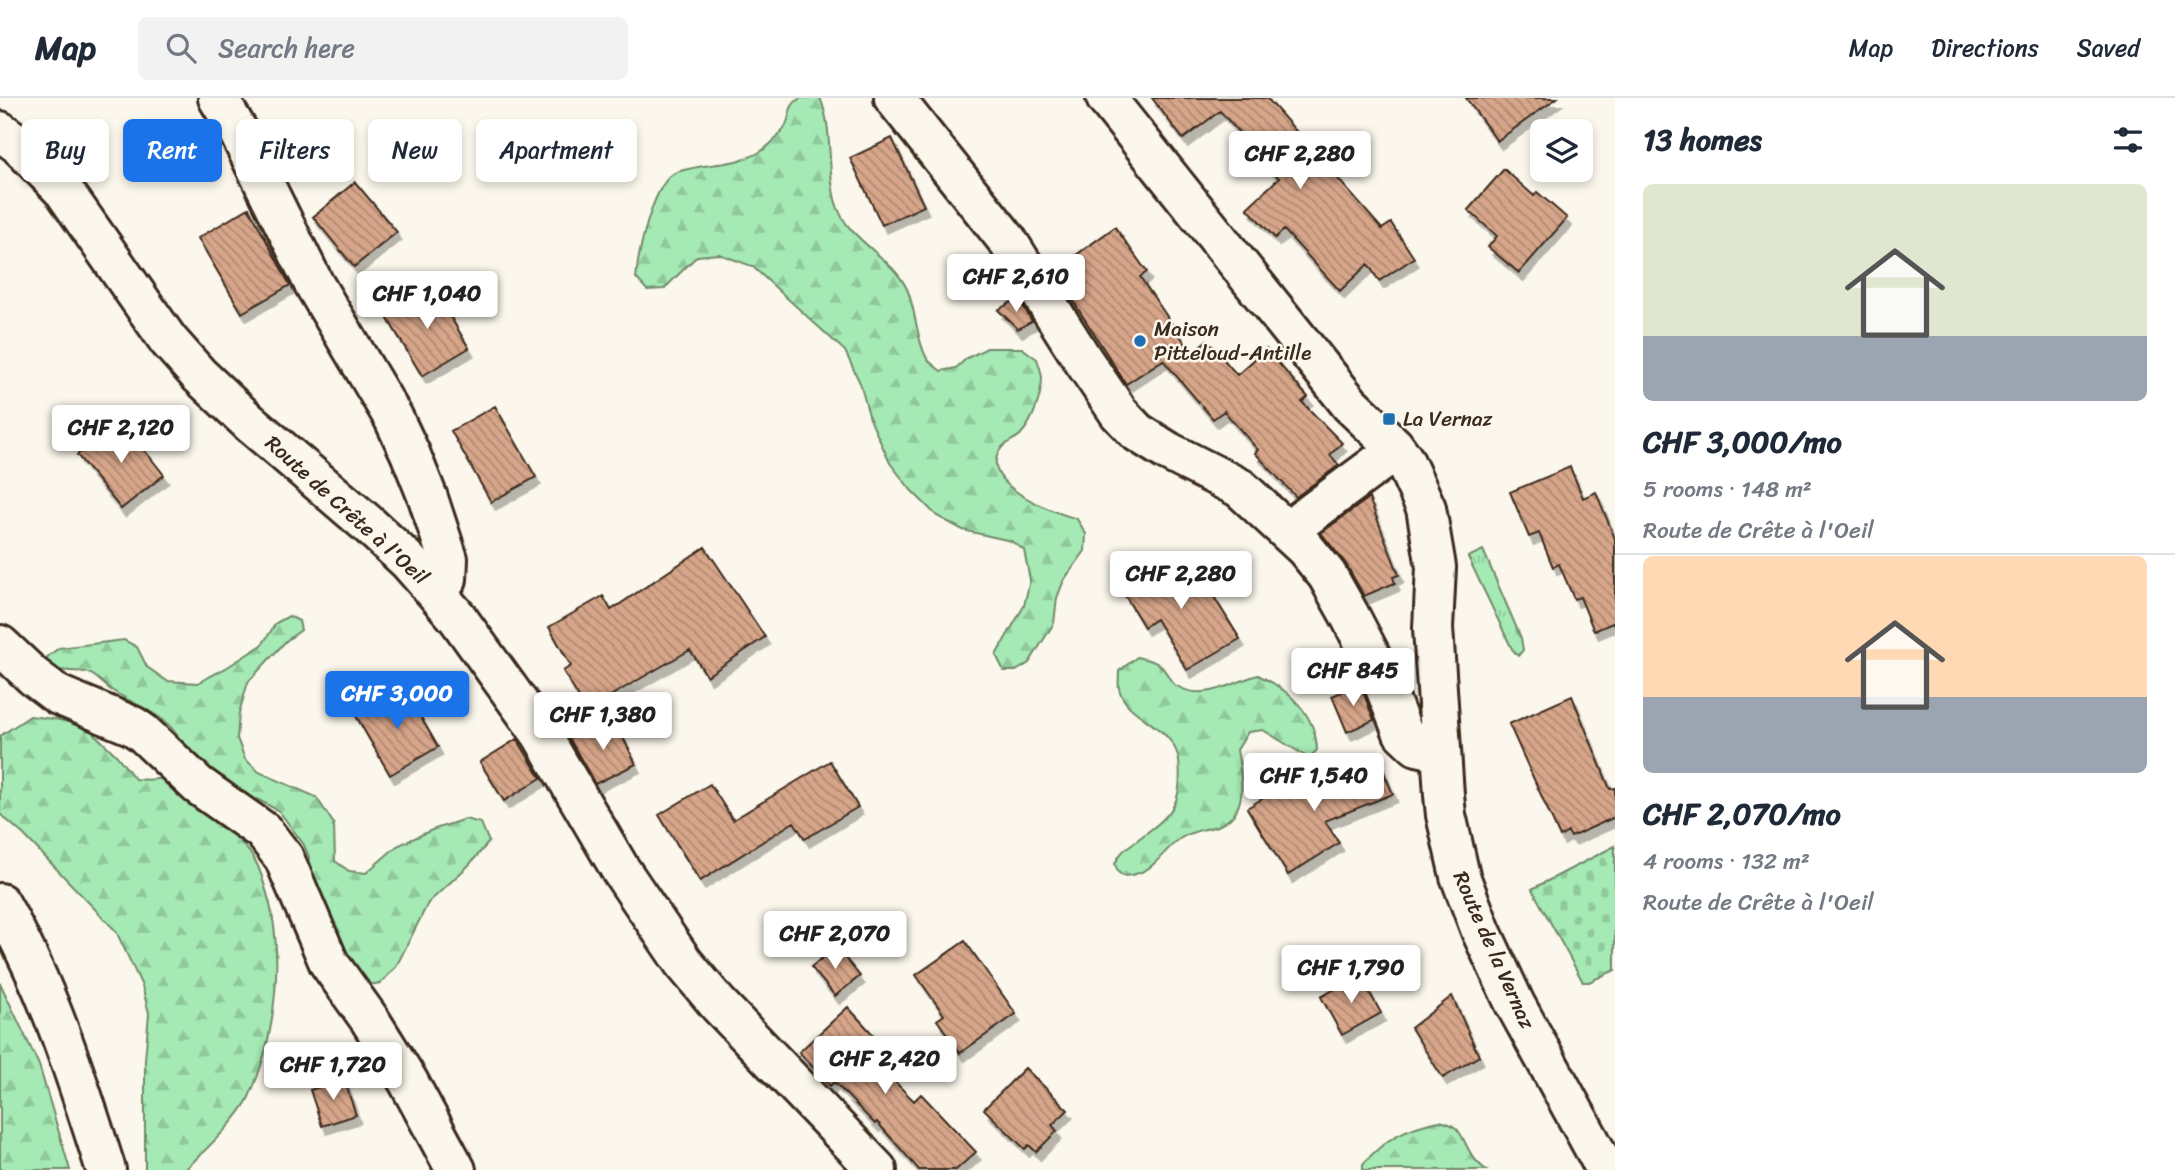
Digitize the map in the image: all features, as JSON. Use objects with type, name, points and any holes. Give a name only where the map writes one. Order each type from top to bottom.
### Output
[{"type":"street","points":[[218,98],[238,131],[314,284],[388,409],[410,453],[448,559],[447,579],[437,593]]},
{"type":"street","points":[[894,98],[1007,240],[1083,360],[1127,422],[1137,432],[1169,452],[1240,488],[1291,534],[1319,564],[1337,592],[1378,670],[1403,733],[1417,746],[1440,751]]},
{"type":"street","name":"Route de la Vernaz","points":[[1106,98],[1350,404],[1388,456],[1433,628],[1446,815],[1455,859],[1493,958],[1543,1059],[1605,1170]]},
{"type":"street","name":"Route de Crête à l'Oeil","points":[[0,131],[18,144],[64,191],[167,340],[199,375],[250,423],[361,516],[437,593],[472,635],[541,734],[620,869],[683,962],[718,1004],[877,1170]]},
{"type":"street","points":[[1291,534],[1302,520],[1388,456]]},
{"type":"street","points":[[0,645],[58,695],[133,726],[143,733],[198,785],[263,831],[285,858],[329,963],[370,1020],[414,1091],[456,1170]]},
{"type":"street","points":[[0,903],[32,962],[47,997],[69,1053],[106,1170]]},
{"type":"green space","points":[[800,98],[820,98],[827,123],[836,203],[849,228],[900,277],[907,289],[922,347],[929,361],[941,371],[956,368],[967,358],[987,348],[1022,348],[1037,359],[1042,379],[1036,408],[1021,434],[1000,450],[996,463],[999,475],[1021,495],[1077,519],[1086,534],[1085,551],[1064,580],[1057,598],[1054,623],[1029,663],[1016,671],[1004,671],[996,655],[1024,606],[1030,580],[1024,550],[1011,541],[963,530],[937,516],[911,490],[890,463],[870,419],[860,383],[845,351],[752,266],[719,254],[697,256],[664,289],[647,290],[636,278],[648,219],[668,178],[677,172],[740,160],[760,152],[781,132],[791,107]]},
{"type":"green space","points":[[1483,550],[1521,638],[1523,650],[1518,656],[1512,649],[1468,557]]},
{"type":"green space","points":[[289,616],[299,621],[301,630],[286,641],[248,682],[239,713],[237,738],[245,759],[259,772],[316,797],[334,824],[335,861],[349,871],[366,873],[397,846],[465,819],[481,823],[489,842],[469,865],[428,903],[396,967],[380,984],[366,984],[303,907],[309,857],[304,845],[279,811],[257,799],[248,800],[233,821],[234,827],[261,874],[275,938],[275,993],[266,1048],[244,1106],[211,1145],[185,1170],[145,1170],[145,1060],[149,1013],[142,986],[116,931],[24,835],[0,814],[0,736],[30,716],[83,723],[117,756],[135,779],[154,780],[165,776],[185,753],[180,740],[165,722],[113,691],[93,675],[48,668],[46,658],[59,648],[124,640],[137,647],[147,667],[167,681],[198,683],[262,645],[276,623]]},
{"type":"green space","points":[[1137,657],[1163,668],[1175,685],[1196,692],[1217,690],[1258,675],[1280,688],[1299,705],[1312,725],[1317,750],[1309,758],[1263,730],[1248,732],[1237,750],[1242,783],[1235,813],[1228,821],[1181,838],[1143,871],[1123,876],[1115,864],[1117,860],[1172,808],[1179,789],[1180,776],[1179,761],[1168,738],[1130,707],[1119,688],[1119,671]]},
{"type":"green space","points":[[1615,846],[1615,970],[1589,982],[1583,982],[1532,889]]},
{"type":"green space","points":[[0,983],[39,1065],[70,1170],[0,1170]]},
{"type":"green space","points":[[1439,1121],[1456,1128],[1473,1157],[1486,1170],[1363,1170],[1363,1164],[1388,1141],[1416,1127]]},
{"type":"building","points":[[1152,98],[1267,98],[1382,229],[1391,223],[1414,258],[1379,281],[1368,264],[1340,291],[1284,230],[1275,238],[1247,208],[1279,178],[1220,111],[1183,139]]},
{"type":"building","points":[[1466,98],[1557,98],[1497,141]]},
{"type":"building","points":[[892,138],[924,206],[882,225],[850,158]]},
{"type":"building","points":[[1504,169],[1534,196],[1537,192],[1567,218],[1519,273],[1488,247],[1497,236],[1468,210]]},
{"type":"building","points":[[355,182],[397,232],[354,267],[313,217]]},
{"type":"building","points":[[249,208],[290,285],[242,313],[198,238]]},
{"type":"building","points":[[1115,227],[1147,272],[1140,277],[1192,353],[1207,340],[1237,375],[1266,349],[1308,397],[1302,402],[1342,443],[1330,455],[1339,465],[1296,497],[1255,453],[1258,450],[1224,411],[1213,419],[1163,360],[1126,384],[1054,271]]},
{"type":"building","points":[[432,286],[469,348],[422,376],[385,314]]},
{"type":"building","points":[[1018,298],[1032,321],[1018,329],[998,310]]},
{"type":"building","points":[[495,406],[536,477],[491,502],[451,431]]},
{"type":"building","points":[[121,420],[164,475],[121,509],[77,455]]},
{"type":"building","points":[[1570,467],[1583,498],[1596,492],[1615,539],[1615,622],[1594,631],[1580,597],[1574,599],[1559,564],[1553,567],[1539,533],[1529,537],[1510,492]]},
{"type":"building","points":[[1369,498],[1399,575],[1393,577],[1395,583],[1364,596],[1346,564],[1321,533]]},
{"type":"building","points":[[705,547],[765,637],[707,676],[690,650],[586,710],[563,671],[571,666],[549,627],[603,596],[611,610]]},
{"type":"building","points":[[1167,558],[1177,573],[1193,563],[1240,639],[1187,670],[1156,619],[1144,627],[1120,587]]},
{"type":"building","points":[[1360,684],[1374,720],[1347,732],[1332,696]]},
{"type":"building","points":[[404,688],[438,747],[390,775],[356,716]]},
{"type":"building","points":[[1572,696],[1610,789],[1615,788],[1615,817],[1571,837],[1568,832],[1560,837],[1509,724]]},
{"type":"building","points":[[616,723],[636,764],[595,784],[569,738]]},
{"type":"building","points":[[517,739],[541,778],[504,801],[480,762]]},
{"type":"building","points":[[830,761],[858,807],[805,839],[794,822],[700,881],[659,815],[710,784],[733,820]]},
{"type":"building","points":[[1379,761],[1393,794],[1325,821],[1339,843],[1288,875],[1247,808],[1298,777],[1306,790]]},
{"type":"building","points":[[965,941],[1016,1014],[960,1053],[937,1020],[944,1015],[916,975]]},
{"type":"building","points":[[836,947],[860,976],[835,996],[811,967]]},
{"type":"building","points":[[1360,975],[1381,1013],[1342,1035],[1321,997]]},
{"type":"building","points":[[1452,996],[1479,1056],[1443,1078],[1411,1028]]},
{"type":"building","points":[[848,1007],[879,1041],[866,1053],[914,1101],[921,1094],[976,1152],[956,1170],[919,1170],[877,1122],[875,1124],[834,1082],[830,1086],[799,1052]]},
{"type":"building","points":[[1025,1068],[1068,1110],[1052,1125],[1057,1131],[1036,1152],[1029,1145],[1025,1149],[984,1109]]},
{"type":"building","points":[[344,1079],[356,1115],[322,1126],[310,1090]]},
{"type":"place","name":"Maison Pitteloud-Antille","points":[[1140,341]]},
{"type":"place","name":"La Vernaz","points":[[1389,419]]}]
